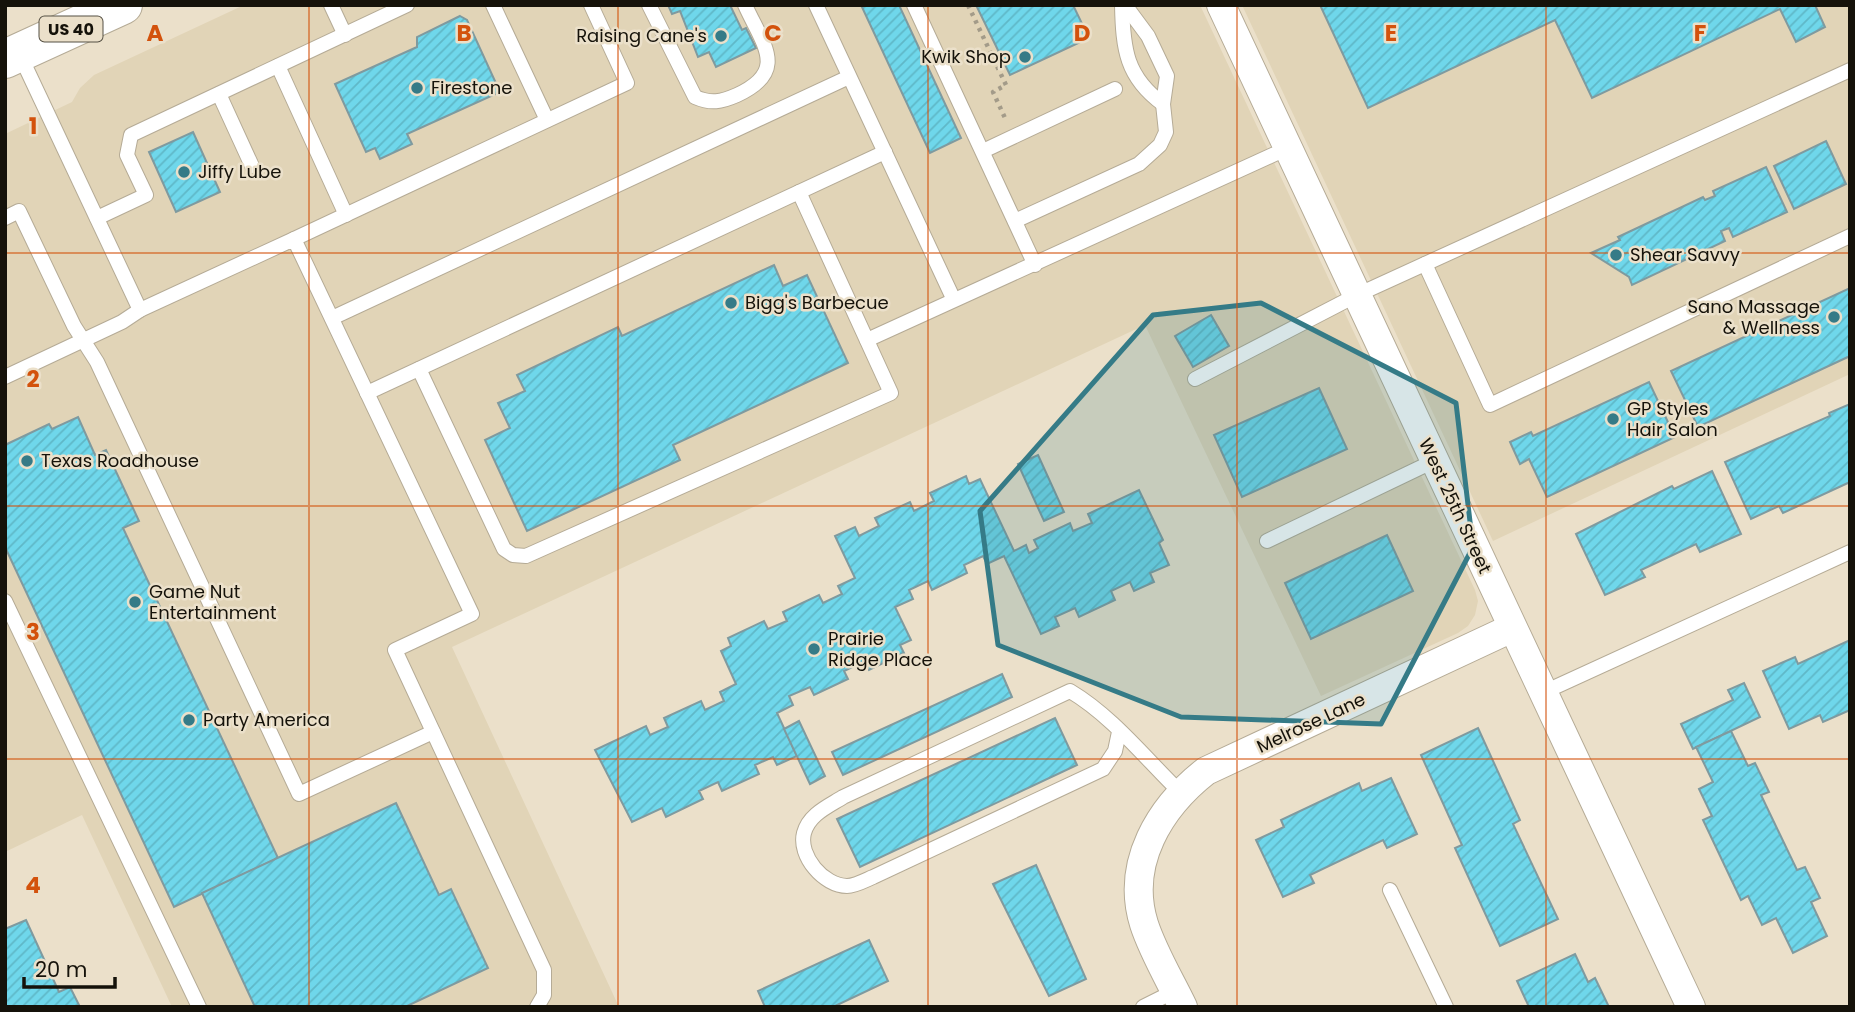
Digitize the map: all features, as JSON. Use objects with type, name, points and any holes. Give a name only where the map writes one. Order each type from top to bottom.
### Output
[{"type":"highway","name":"US 40","points":[[12,56],[123,5]]},
{"type":"street","name":"West 25th Street","points":[[1221,5],[1691,1007]]},
{"type":"street","name":"Melrose Lane","points":[[1179,999],[1144,925],[1140,895],[1144,855],[1154,828],[1180,792],[1206,771],[1512,628]]},
{"type":"lane","points":[[331,5],[345,35]]},
{"type":"lane","points":[[97,218],[146,195],[127,155],[131,135],[407,5]]},
{"type":"lane","points":[[493,5],[547,121]]},
{"type":"lane","points":[[5,377],[83,341],[140,310],[627,83],[591,5]]},
{"type":"lane","points":[[649,5],[691,91],[705,102],[716,102],[757,86],[768,66],[767,52],[745,5]]},
{"type":"lane","points":[[816,5],[953,298]]},
{"type":"lane","points":[[914,5],[1035,265]]},
{"type":"lane","points":[[1015,221],[1139,164],[1151,156],[1166,132],[1163,104],[1167,76],[1148,36],[1123,5]]},
{"type":"lane","points":[[1123,5],[1123,49],[1142,89],[1163,104]]},
{"type":"lane","points":[[12,56],[97,218],[140,310]]},
{"type":"lane","points":[[278,66],[346,215]]},
{"type":"lane","points":[[1195,379],[1357,295],[1850,70]]},
{"type":"lane","points":[[332,318],[849,77]]},
{"type":"lane","points":[[983,151],[1115,89]]},
{"type":"lane","points":[[219,94],[252,166]]},
{"type":"lane","points":[[867,340],[953,298],[1035,265],[1288,148]]},
{"type":"lane","points":[[367,393],[885,152]]},
{"type":"lane","points":[[419,369],[504,549],[513,555],[526,556],[891,393],[799,192]]},
{"type":"lane","points":[[5,218],[19,211],[83,341],[97,362],[299,794],[433,732]]},
{"type":"lane","points":[[1424,264],[1490,405],[1850,236]]},
{"type":"lane","points":[[294,239],[472,614],[395,650],[544,970],[544,995],[537,1007]]},
{"type":"lane","points":[[1267,541],[1434,461]]},
{"type":"lane","points":[[1542,693],[1850,552]]},
{"type":"lane","points":[[5,601],[199,1007]]},
{"type":"lane","points":[[1119,732],[1115,751],[1102,769],[873,877],[848,886],[824,879],[807,857],[804,833],[814,815],[844,797],[1070,691],[1089,702],[1180,792]]},
{"type":"lane","points":[[1390,890],[1446,1007]]},
{"type":"lane","points":[[1143,1007],[1179,999]]},
{"type":"path","points":[[968,5],[1006,85],[993,92],[1014,137]]},
{"type":"highlighted area","points":[[1261,303],[1456,403],[1473,547],[1381,724],[1181,717],[998,645],[980,511],[1153,315]]},
{"type":"shaded area","points":[[244,5],[1200,5],[1475,590],[1478,601],[1475,615],[1468,626],[1458,633],[1321,696],[1145,325],[452,647],[619,1007],[172,1007],[82,815],[5,852],[5,134],[72,102],[80,88],[94,75]]},
{"type":"shaded area","points":[[1242,5],[1850,5],[1850,374],[1493,541]]},
{"type":"building","name":"Raising Cane's","points":[[668,5],[730,5],[742,30],[746,28],[756,48],[716,67],[709,52],[698,57],[680,11],[672,14]]},
{"type":"building","name":"Kwik Shop","points":[[861,5],[899,5],[961,138],[930,153]]},
{"type":"building","name":"Kwik Shop","points":[[976,5],[1073,5],[1089,38],[1010,75]]},
{"type":"building","points":[[1320,5],[1815,5],[1825,27],[1796,42],[1780,9],[1592,98],[1555,20],[1368,108]]},
{"type":"building","name":"Firestone","points":[[460,16],[467,20],[500,92],[407,134],[412,144],[380,159],[375,148],[366,152],[335,84],[417,47],[417,37]]},
{"type":"building","name":"Jiffy Lube","points":[[193,132],[220,192],[176,212],[149,152]]},
{"type":"building","points":[[1826,141],[1846,184],[1794,209],[1774,166]]},
{"type":"building","points":[[1766,167],[1787,212],[1733,237],[1729,228],[1721,231],[1725,241],[1632,285],[1629,277],[1591,253],[1620,240],[1618,237],[1703,197],[1705,200],[1715,196],[1713,191]]},
{"type":"building","points":[[774,265],[783,286],[807,275],[848,363],[673,445],[680,460],[527,531],[485,440],[510,428],[498,403],[525,391],[517,375],[618,327],[622,336]]},
{"type":"building","points":[[1850,288],[1850,356],[1698,427],[1671,371]]},
{"type":"building","points":[[1211,315],[1229,346],[1193,367],[1175,336]]},
{"type":"building","points":[[1649,382],[1675,437],[1547,497],[1529,459],[1520,464],[1510,442],[1531,432],[1533,436]]},
{"type":"building","points":[[1319,388],[1347,449],[1242,497],[1214,435]]},
{"type":"building","points":[[1850,404],[1850,482],[1783,513],[1779,506],[1751,519],[1725,462],[1830,416],[1829,413]]},
{"type":"building","points":[[78,417],[95,455],[106,450],[139,521],[123,528],[278,858],[174,907],[5,547],[5,445],[49,424],[52,429]]},
{"type":"building","points":[[1038,455],[1064,512],[1044,521],[1018,464]]},
{"type":"building","points":[[1712,471],[1741,534],[1700,552],[1696,544],[1641,570],[1645,577],[1605,595],[1576,534],[1672,486],[1674,489]]},
{"type":"building","name":"Prairie Ridge Place","points":[[966,476],[969,484],[980,479],[1014,551],[1026,545],[1029,553],[1038,548],[1034,540],[1070,523],[1073,531],[1092,523],[1088,514],[1139,490],[1163,540],[1159,543],[1169,565],[1150,573],[1154,582],[1134,591],[1130,582],[1111,591],[1115,600],[1079,617],[1075,608],[1055,617],[1059,626],[1041,634],[1004,556],[987,564],[983,556],[964,565],[967,573],[932,590],[928,581],[909,590],[913,599],[895,607],[911,640],[900,645],[904,653],[869,670],[865,661],[844,671],[848,679],[814,695],[810,687],[789,696],[793,705],[777,713],[797,756],[777,765],[773,757],[755,765],[759,774],[722,791],[718,782],[699,791],[703,799],[666,817],[662,808],[632,822],[595,750],[646,726],[650,735],[668,727],[664,718],[701,701],[705,710],[724,701],[720,692],[736,684],[721,651],[731,646],[728,638],[764,621],[768,629],[787,621],[783,612],[819,595],[823,603],[842,594],[838,586],[855,578],[835,536],[855,527],[859,536],[879,526],[875,518],[910,502],[914,511],[934,501],[930,493]]},
{"type":"building","points":[[1387,535],[1413,591],[1311,639],[1285,583]]},
{"type":"building","points":[[1850,640],[1850,710],[1823,722],[1820,715],[1789,729],[1763,671],[1795,657],[1798,664]]},
{"type":"building","points":[[1002,674],[1012,697],[843,775],[832,752]]},
{"type":"building","points":[[1744,683],[1760,717],[1693,749],[1681,724],[1733,700],[1728,690]]},
{"type":"building","points":[[1055,718],[1077,765],[860,867],[837,819]]},
{"type":"building","points":[[799,721],[825,776],[810,784],[784,729]]},
{"type":"building","points":[[1478,728],[1520,820],[1513,824],[1558,919],[1500,946],[1455,848],[1462,845],[1421,755]]},
{"type":"building","points":[[1731,731],[1748,766],[1755,763],[1769,792],[1761,795],[1797,870],[1805,867],[1820,898],[1811,902],[1827,936],[1793,953],[1776,918],[1762,925],[1748,896],[1741,900],[1703,820],[1712,816],[1699,789],[1713,782],[1696,747]]},
{"type":"building","points":[[1391,778],[1417,834],[1387,848],[1383,840],[1310,875],[1314,883],[1283,897],[1256,840],[1284,827],[1281,820],[1359,783],[1362,791]]},
{"type":"building","points":[[396,803],[439,895],[451,889],[488,968],[405,1007],[255,1007],[202,893]]},
{"type":"building","points":[[1036,865],[1086,979],[1049,996],[993,884]]},
{"type":"building","points":[[26,920],[59,992],[70,987],[80,1007],[5,1007],[5,929]]},
{"type":"building","points":[[869,940],[888,981],[833,1007],[765,1007],[758,991]]},
{"type":"building","points":[[1575,954],[1588,982],[1595,978],[1609,1007],[1529,1007],[1517,981]]},
{"type":"place","name":"Raising Cane's","points":[[721,36]]},
{"type":"place","name":"Kwik Shop","points":[[1025,57]]},
{"type":"place","name":"Firestone","points":[[417,88]]},
{"type":"place","name":"Jiffy Lube","points":[[184,172]]},
{"type":"place","name":"Shear Savvy","points":[[1616,255]]},
{"type":"place","name":"Bigg's Barbecue","points":[[731,303]]},
{"type":"place","name":"Sano Massage & Wellness","points":[[1834,317]]},
{"type":"place","name":"GP Styles Hair Salon","points":[[1613,419]]},
{"type":"place","name":"Texas Roadhouse","points":[[27,461]]},
{"type":"place","name":"Game Nut Entertainment","points":[[135,602]]},
{"type":"place","name":"Prairie Ridge Place","points":[[814,649]]},
{"type":"place","name":"Party America","points":[[189,720]]}]
